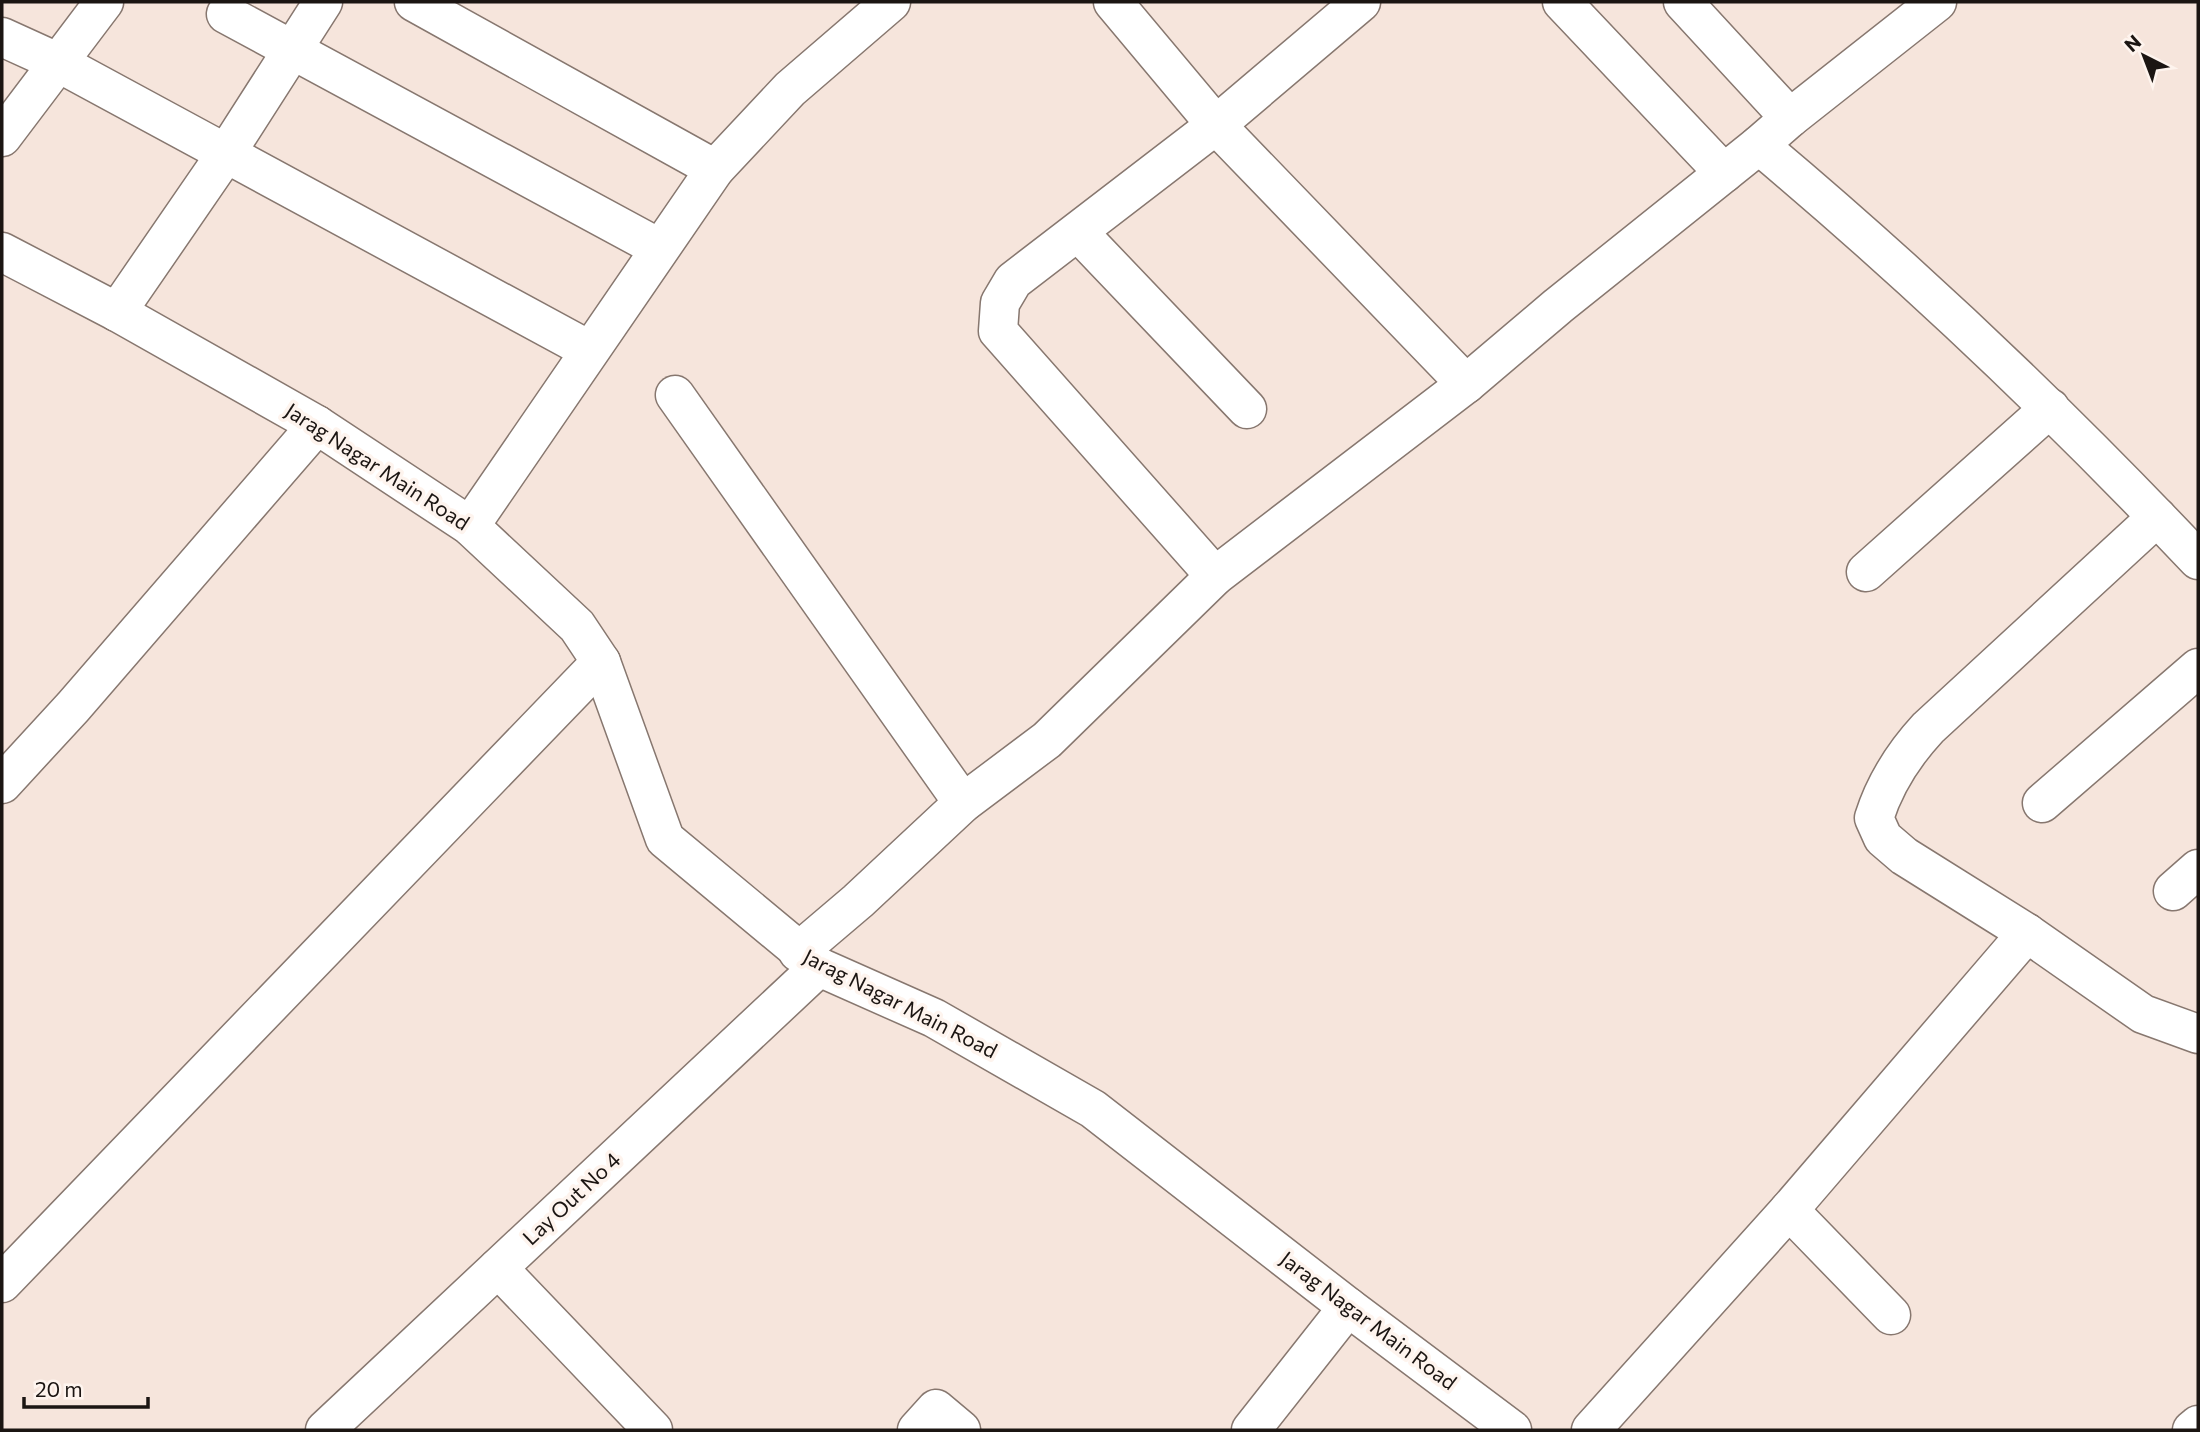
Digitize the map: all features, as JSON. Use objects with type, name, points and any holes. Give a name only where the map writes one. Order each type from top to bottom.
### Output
[{"type":"street","points":[[2,137],[104,2]]},
{"type":"street","points":[[117,312],[225,155],[323,2]]},
{"type":"street","points":[[414,2],[715,169]]},
{"type":"street","points":[[470,526],[715,169],[790,89],[891,2]]},
{"type":"street","points":[[1113,2],[1216,125],[1466,384]]},
{"type":"street","points":[[1215,576],[998,331],[1000,303],[1013,281],[1216,125],[1361,2]]},
{"type":"street","points":[[1563,2],[1724,173]]},
{"type":"street","points":[[1683,2],[1790,118]]},
{"type":"street","name":"Lay Out No 4","points":[[325,1430],[498,1268],[809,960],[858,901],[963,803],[1047,740],[1215,576],[1466,384],[1558,306],[1937,2]]},
{"type":"street","points":[[226,14],[659,248]]},
{"type":"street","points":[[2,37],[57,62],[589,350]]},
{"type":"street","points":[[1759,145],[1857,227],[2050,408],[2198,560]]},
{"type":"street","points":[[1077,232],[1247,410]]},
{"type":"street","name":"Jarag Nagar Main Road","points":[[2,252],[117,312],[317,425],[470,526],[577,626],[601,662],[665,839],[809,960],[934,1018],[1093,1109],[1512,1430]]},
{"type":"street","points":[[675,395],[963,803]]},
{"type":"street","points":[[1866,572],[2050,408]]},
{"type":"street","points":[[10,764],[317,425]]},
{"type":"street","points":[[2157,517],[1928,728],[1910,748],[1881,794],[1874,818],[1883,838],[1903,856],[2027,933],[2143,1014],[2198,1034]]},
{"type":"street","points":[[2,1283],[601,662]]},
{"type":"street","points":[[2042,803],[2198,668]]},
{"type":"street","points":[[1591,1430],[1789,1210],[2027,933]]},
{"type":"street","points":[[1789,1210],[1891,1315]]},
{"type":"street","points":[[498,1268],[653,1430]]},
{"type":"street","points":[[1251,1430],[1348,1307]]},
{"type":"street","points":[[917,1430],[936,1409],[961,1430]]},
{"type":"street","points":[[2192,1430],[2198,1425]]}]
